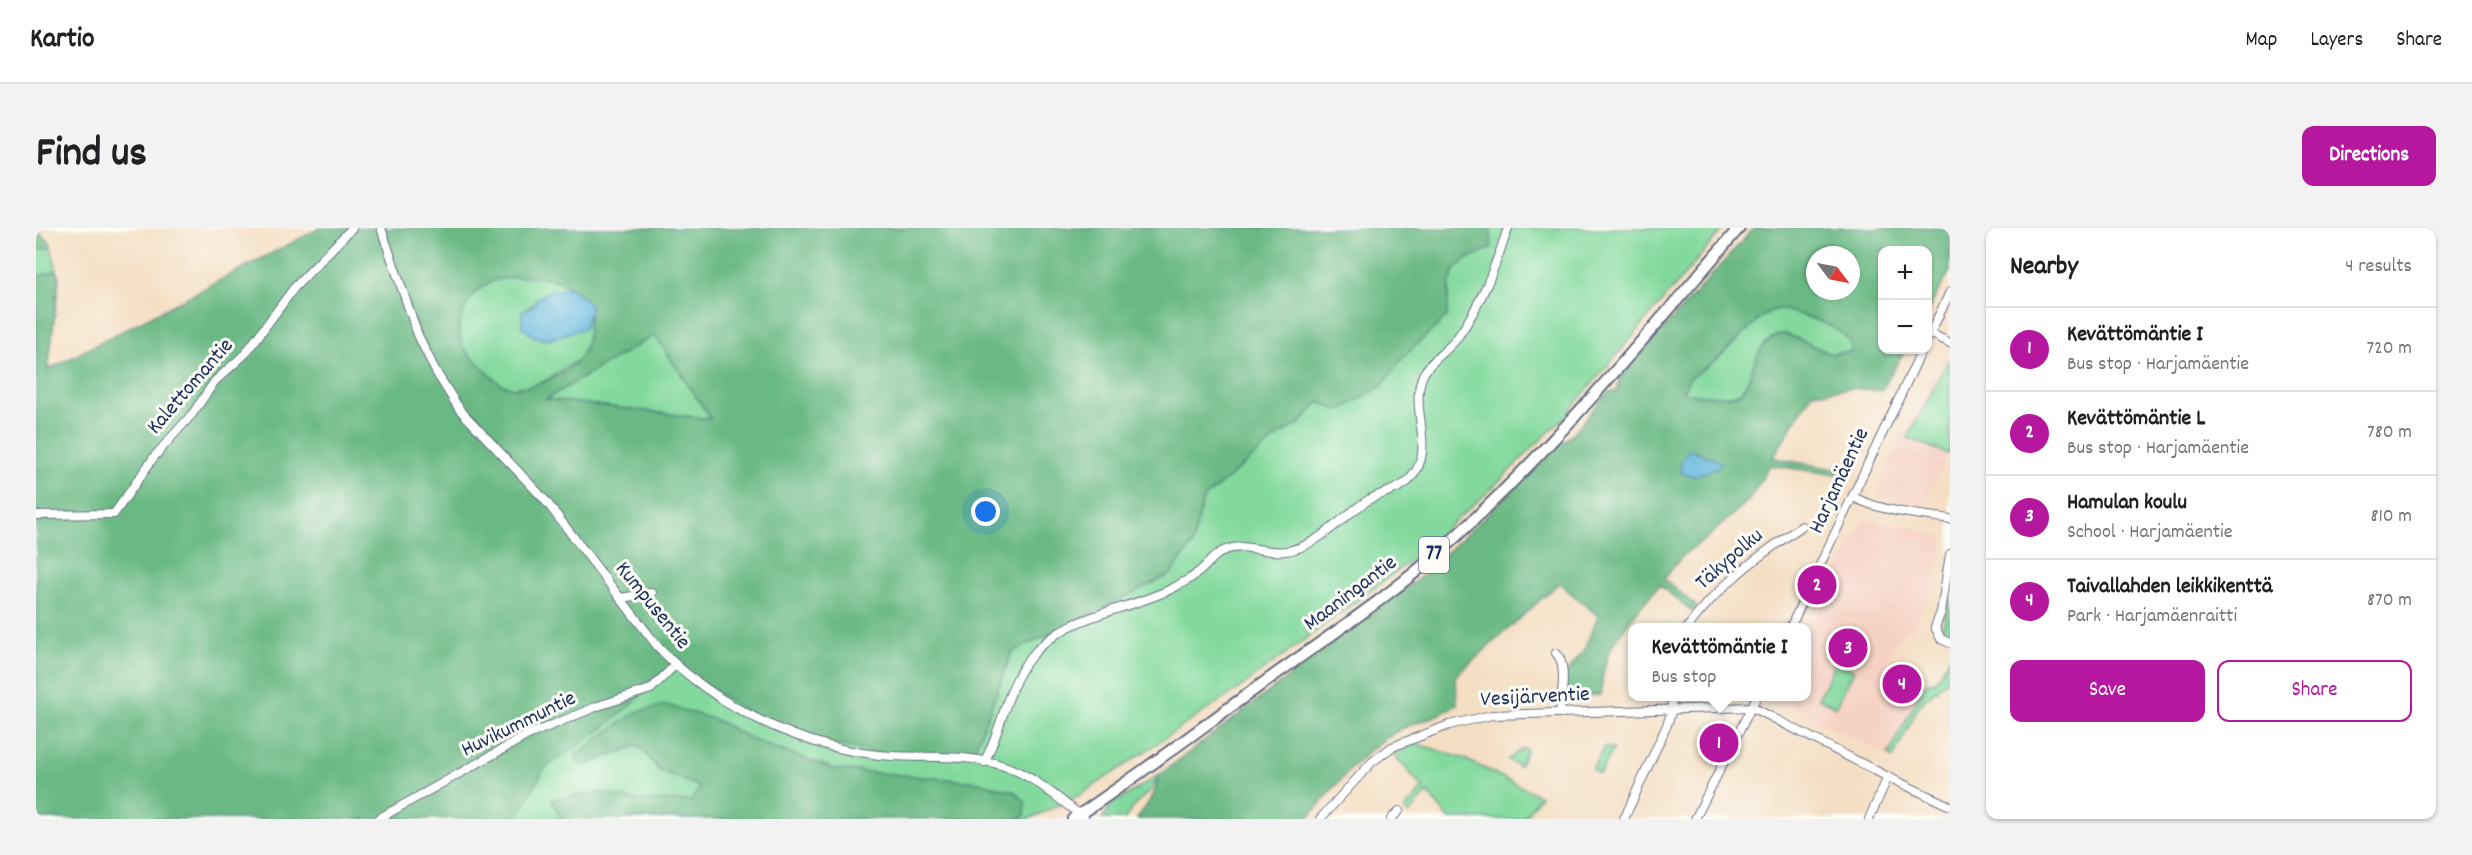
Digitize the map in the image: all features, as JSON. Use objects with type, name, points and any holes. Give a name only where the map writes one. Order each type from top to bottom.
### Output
[{"type":"main road","name":"Maaningantie","points":[[1079,818],[1366,610],[1449,544],[1572,420],[1636,350],[1739,228]]},
{"type":"street","name":"Kalettomantie","points":[[36,515],[114,514],[154,457],[193,413],[215,381],[245,354],[294,288],[352,228]]},
{"type":"street","name":"Kumpusentie","points":[[381,228],[418,335],[436,372],[460,410],[545,500],[675,665],[725,700],[781,729],[864,753],[958,757],[1002,765],[1034,781],[1079,818]]},
{"type":"street","points":[[984,762],[1024,667],[1035,652],[1067,626],[1097,613],[1162,594],[1197,574],[1212,559],[1227,549],[1268,552],[1288,551],[1302,546],[1370,499],[1408,482],[1421,463],[1423,435],[1419,411],[1424,374],[1456,340],[1468,321],[1494,269],[1509,228]]},
{"type":"street","points":[[1932,329],[1950,292]]},
{"type":"street","points":[[1932,336],[1950,343]]},
{"type":"street","name":"Harjamäentie","points":[[1792,623],[1920,354]]},
{"type":"street","points":[[1853,497],[1864,503],[1903,513],[1950,519]]},
{"type":"street","name":"Täkypolku","points":[[1690,623],[1713,596],[1749,562],[1802,526]]},
{"type":"street","points":[[1950,554],[1941,612],[1935,627],[1941,639],[1950,643]]},
{"type":"street","points":[[620,598],[652,593]]},
{"type":"street","points":[[1556,653],[1562,665],[1560,713]]},
{"type":"street","name":"Huvikummuntie","points":[[378,819],[528,735],[598,706],[651,688],[675,665]]},
{"type":"street","points":[[1624,819],[1672,710],[1671,701]]},
{"type":"street","points":[[1695,819],[1755,701]]},
{"type":"street","points":[[1752,707],[1950,806]]},
{"type":"street","name":"Vesijärventie","points":[[1320,819],[1372,762],[1392,747],[1449,725],[1492,715],[1752,707]]},
{"type":"street","points":[[1869,819],[1888,777]]},
{"type":"street","points":[[1391,819],[1399,811]]},
{"type":"shaded area","points":[[1950,355],[1950,455],[1947,455],[1923,506],[1880,499],[1876,491],[1941,358]]},
{"type":"shaded area","points":[[1863,519],[1916,528],[1945,537],[1932,591],[1912,631],[1905,628],[1884,669],[1923,688],[1888,755],[1794,709],[1788,701],[1811,701],[1811,627]]},
{"type":"green space","points":[[320,228],[1490,228],[1492,248],[1459,265],[1451,280],[1447,317],[1403,357],[1382,386],[1339,411],[1319,402],[1299,424],[1278,436],[1203,499],[1192,545],[1171,574],[1012,652],[976,746],[958,757],[891,756],[813,740],[751,714],[675,666],[606,726],[545,768],[516,819],[36,819],[36,277],[57,270],[59,278],[48,370]],"holes":[[[519,277],[543,278],[562,283],[578,295],[590,315],[586,344],[577,361],[549,380],[518,388],[502,385],[493,378],[465,349],[459,333],[462,315],[477,292],[492,281]],[[655,335],[711,419],[546,399]]]},
{"type":"green space","points":[[1490,228],[1724,228],[1565,416],[1490,490],[1410,561],[1238,689],[1080,795],[1029,819],[1018,819],[1025,815],[1014,792],[978,782],[834,769],[755,741],[716,720],[666,705],[582,766],[638,745],[659,770],[701,787],[691,801],[639,801],[602,793],[552,799],[561,819],[516,819],[431,393],[545,768],[606,726],[675,665],[976,746],[1012,652],[1171,574],[1192,545],[1203,499],[1278,436],[1299,424],[1319,401],[1382,386],[1403,357],[1447,317],[1449,290],[1454,272],[1466,260],[1491,248]]},
{"type":"green space","points":[[1754,228],[1950,228],[1950,271],[1932,303],[1932,246],[1878,246],[1878,354],[1903,354],[1881,391],[1852,388],[1812,393],[1773,458],[1840,470],[1836,475],[1770,465],[1749,500],[1708,537],[1683,555],[1664,579],[1696,606],[1692,611],[1659,585],[1627,623],[1612,648],[1606,661],[1601,695],[1565,697],[1563,678],[1584,650],[1598,616],[1559,583],[1456,676],[1457,705],[1444,713],[1401,729],[1374,747],[1350,770],[1307,819],[1137,819],[1153,796],[1159,775],[1423,575],[1574,432],[1608,392],[1618,391],[1619,378]],"holes":[[[1780,309],[1810,318],[1840,332],[1852,346],[1851,352],[1831,354],[1784,333],[1772,338],[1764,345],[1758,353],[1744,389],[1738,394],[1719,396],[1682,392],[1690,378],[1716,360],[1759,319],[1772,310]]]},
{"type":"green space","points":[[36,230],[50,242],[51,247],[36,250]]},
{"type":"green space","points":[[598,246],[711,419],[545,399],[629,350],[576,361],[545,381],[532,386],[517,387],[512,391],[463,380],[451,294]],"holes":[[[559,291],[570,331],[549,340],[534,336],[527,332],[528,307]]]},
{"type":"green space","points":[[51,247],[57,270],[50,273],[59,278],[48,370],[36,406],[36,250]]},
{"type":"green space","points":[[1780,309],[1816,320],[1843,333],[1851,341],[1851,352],[1831,354],[1797,338],[1765,343],[1745,386],[1738,393],[1714,396],[1682,392],[1690,378],[1716,360],[1759,319],[1772,310]]},
{"type":"green space","points":[[1948,361],[1950,362],[1950,450],[1948,454],[1908,438]]},
{"type":"green space","points":[[1950,596],[1950,637],[1942,629]]},
{"type":"green space","points":[[1950,657],[1950,677],[1919,706],[1893,758],[1888,755],[1925,684],[1935,681]]},
{"type":"green space","points":[[1836,661],[1854,670],[1836,707],[1818,698]]},
{"type":"green space","points":[[1889,672],[1920,687],[1915,696],[1884,681]]},
{"type":"green space","points":[[666,705],[716,720],[755,741],[834,769],[978,782],[1015,792],[1025,801],[1025,815],[1018,819],[561,819],[552,799],[602,793],[639,801],[691,801],[700,787],[659,770],[638,745],[581,766],[575,755],[636,712]]},
{"type":"green space","points":[[1415,743],[1465,759],[1540,796],[1523,819],[1450,819],[1427,793],[1409,814],[1404,810],[1423,788],[1394,755]]},
{"type":"green space","points":[[1604,747],[1613,749],[1600,774],[1592,770]]},
{"type":"green space","points":[[1523,748],[1527,750],[1519,766],[1508,760]]},
{"type":"green space","points":[[1159,775],[1156,782],[1125,819],[1102,819],[1111,805]]},
{"type":"water","points":[[564,287],[576,292],[591,308],[584,329],[546,339],[531,334],[522,327],[522,311],[534,306],[536,299],[553,289],[559,291]]},
{"type":"water","points":[[1690,449],[1721,462],[1718,467],[1695,476],[1683,474],[1680,469],[1682,459]]},
{"type":"place","name":"Kevättömäntie L","points":[[1817,585]]},
{"type":"place","name":"Hamulan koulu","points":[[1848,648]]},
{"type":"place","name":"Taivallahden leikkikenttä","points":[[1902,684]]},
{"type":"place","name":"Kevättömäntie I","points":[[1719,743]]}]
